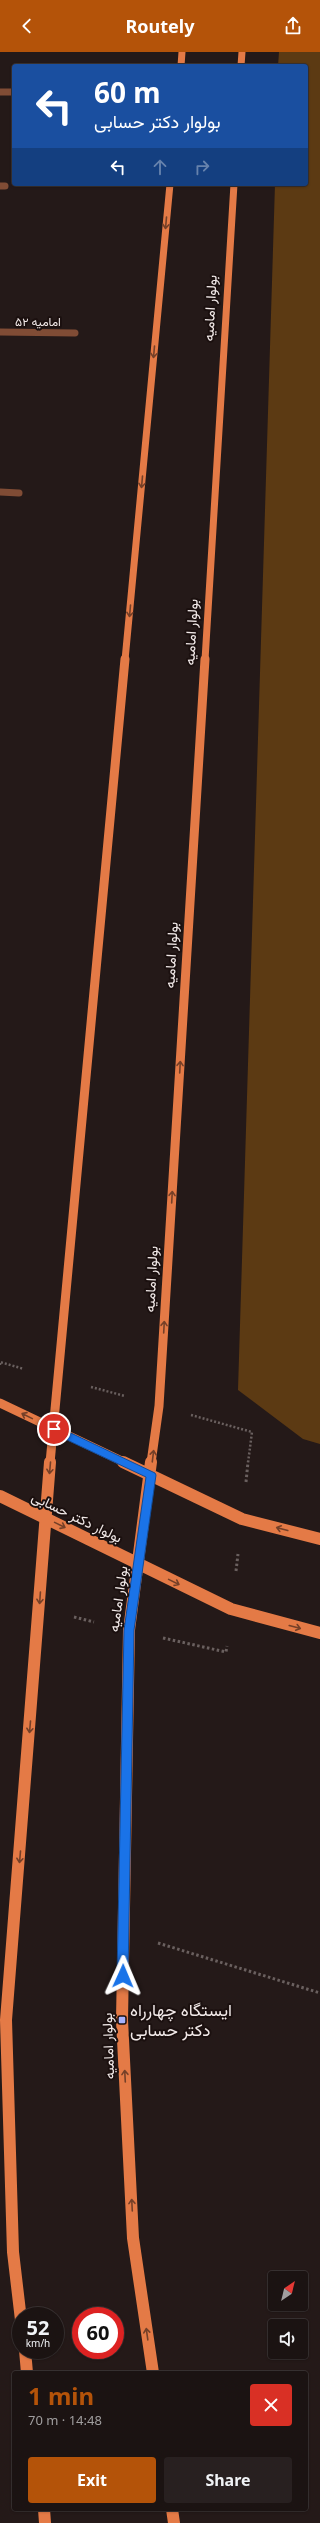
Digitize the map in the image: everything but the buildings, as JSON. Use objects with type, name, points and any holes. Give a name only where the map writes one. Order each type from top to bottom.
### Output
[{"type":"main road","points":[[181,64],[182,52]]},
{"type":"main road","points":[[241,64],[242,52]]},
{"type":"main road","points":[[19,2307],[13,2252],[6,2020],[45,1518],[170,186]]},
{"type":"main road","name":"بولوار امامیه","points":[[153,2371],[133,2238],[122,2020],[129,1630],[151,1475],[159,1406],[234,186]]},
{"type":"main road","points":[[0,1403],[242,1518],[320,1539]]},
{"type":"main road","name":"بولوار دکتر حسابی","points":[[0,1496],[231,1610],[320,1633]]},
{"type":"main road","points":[[26,2359],[27,2371]]},
{"type":"main road","points":[[44,2511],[45,2523]]},
{"type":"main road","points":[[172,2511],[174,2523]]},
{"type":"street","points":[[0,92],[12,92]]},
{"type":"street","name":"امامیه ۵۲","points":[[0,332],[75,333]]},
{"type":"street","points":[[0,492],[19,492]]},
{"type":"path","points":[[124,1933],[320,1993]]},
{"type":"shaded area","points":[[279,52],[320,52],[320,1444],[303,1439],[238,1390],[275,186],[308,186],[308,64],[278,64]]},
{"type":"place","name":"ایستگاه چهارراه دکتر حسابی","points":[[122,2020]]},
{"type":"route","points":[[54,1429],[151,1475],[129,1630],[123,1976]]}]
